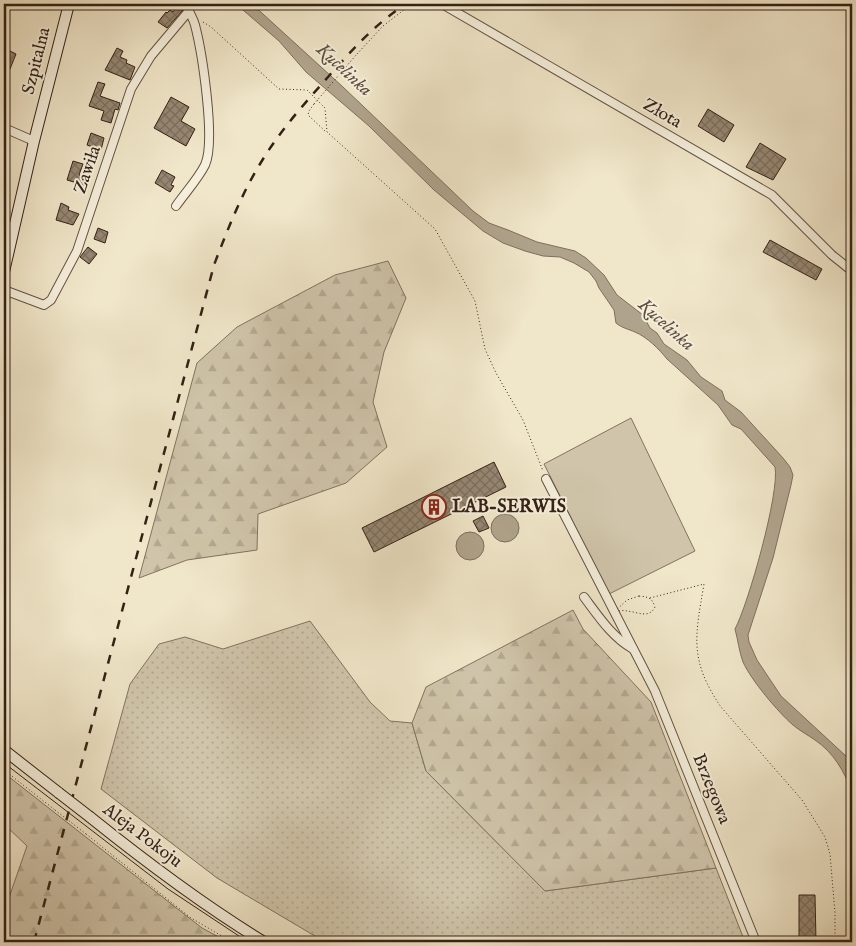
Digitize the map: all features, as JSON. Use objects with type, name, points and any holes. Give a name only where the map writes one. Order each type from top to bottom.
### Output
[{"type":"street","name":"Szpitalna","points":[[4,272],[34,141],[69,4]]},
{"type":"street","name":"Złota","points":[[442,4],[772,195],[832,255],[852,271]]},
{"type":"street","points":[[176,206],[205,164],[209,148],[206,79],[194,23],[187,8]]},
{"type":"street","name":"Zawiła","points":[[4,290],[44,305],[51,300],[77,251],[132,88],[151,56],[187,8]]},
{"type":"street","points":[[4,128],[34,141]]},
{"type":"street","name":"Brzegowa","points":[[546,479],[655,691],[756,942]]},
{"type":"street","name":"Brzegowa","points":[[584,597],[609,630],[624,644],[633,649]]},
{"type":"street","name":"Aleja Pokoju","points":[[4,750],[142,859],[226,919],[264,942]]},
{"type":"path","points":[[417,4],[405,9],[383,26],[314,104],[308,116],[435,230],[475,301],[485,348],[496,373],[523,420],[546,479]]},
{"type":"path","points":[[204,22],[279,89],[307,90],[325,108],[326,132]]},
{"type":"path","points":[[614,612],[632,598],[640,596],[650,598],[704,584],[696,639],[697,654],[702,671],[710,691],[721,707],[802,800],[825,837],[830,854],[835,914],[835,942]]},
{"type":"path","points":[[614,612],[625,610],[648,614],[653,612],[655,607],[650,598]]},
{"type":"path","points":[[4,770],[191,918],[232,942]]},
{"type":"green space","points":[[388,261],[406,298],[384,352],[373,402],[387,447],[346,483],[258,514],[257,550],[187,560],[139,578],[197,363],[237,327],[335,275]]},
{"type":"green space","points":[[631,418],[695,551],[609,594],[544,464]]},
{"type":"green space","points":[[573,610],[583,629],[651,702],[716,868],[545,891],[426,771],[412,723],[426,687]]},
{"type":"green space","points":[[310,621],[370,702],[390,721],[412,723],[426,771],[545,891],[716,868],[745,942],[325,942],[217,878],[101,789],[130,684],[159,644],[185,637],[223,649]]},
{"type":"green space","points":[[4,773],[202,928],[228,942],[4,942],[4,912],[27,846],[4,824]]},
{"type":"shaded area","points":[[236,4],[252,4],[343,87],[473,211],[489,223],[537,242],[575,251],[586,258],[604,275],[617,295],[643,315],[650,328],[657,333],[664,344],[687,360],[701,377],[722,391],[725,400],[741,412],[783,458],[793,475],[773,558],[748,635],[749,642],[757,660],[781,696],[847,757],[852,765],[852,792],[842,770],[828,751],[793,725],[752,678],[743,662],[735,629],[755,574],[762,548],[773,499],[775,467],[741,429],[732,425],[718,405],[660,351],[644,337],[616,323],[614,310],[589,272],[560,257],[543,256],[503,243],[483,231],[434,190],[369,126],[306,72],[279,41]]},
{"type":"shaded area","points":[[505,514],[515,518],[519,528],[515,538],[505,542],[495,538],[491,528],[495,518]]},
{"type":"shaded area","points":[[470,532],[480,536],[484,546],[480,556],[470,560],[460,556],[456,546],[460,536]]},
{"type":"building","points":[[178,6],[183,10],[167,28],[158,22],[166,12],[170,10],[173,12]]},
{"type":"building","points":[[4,48],[16,54],[10,69],[4,66]]},
{"type":"building","points":[[117,48],[123,51],[120,57],[127,60],[126,63],[135,67],[130,80],[105,70]]},
{"type":"building","points":[[98,82],[105,84],[100,96],[120,103],[118,110],[115,109],[111,123],[101,120],[104,111],[89,106]]},
{"type":"building","points":[[171,97],[189,107],[181,121],[195,129],[186,146],[154,128]]},
{"type":"building","points":[[708,109],[734,125],[724,142],[698,126]]},
{"type":"building","points":[[91,133],[104,138],[101,150],[87,145]]},
{"type":"building","points":[[760,143],[786,159],[773,180],[746,167]]},
{"type":"building","points":[[73,161],[83,164],[79,175],[87,178],[84,185],[67,180]]},
{"type":"building","points":[[162,170],[175,177],[171,185],[174,186],[170,192],[155,183]]},
{"type":"building","points":[[61,203],[69,207],[68,210],[79,214],[73,225],[56,220]]},
{"type":"building","points":[[98,228],[108,232],[105,243],[94,239]]},
{"type":"building","points":[[770,240],[822,269],[816,280],[763,252]]},
{"type":"building","points":[[88,247],[97,254],[89,264],[80,257]]},
{"type":"building","name":"LAB-SERWIS","points":[[494,462],[506,487],[374,552],[362,528]]},
{"type":"building","points":[[483,516],[489,528],[479,532],[473,521]]},
{"type":"building","points":[[799,895],[815,895],[816,942],[799,942]]},
{"type":"tram line","points":[[4,763],[168,889],[248,942]]},
{"type":"railway","points":[[34,942],[214,265],[224,239],[253,176],[267,152],[284,130],[310,97],[355,47],[374,28],[406,4]]},
{"type":"place","name":"LAB-SERWIS","points":[[434,507]]},
{"type":"water label","name":"Kucelinka","points":[[344,70]]},
{"type":"water label","name":"Kucelinka","points":[[666,325]]}]
